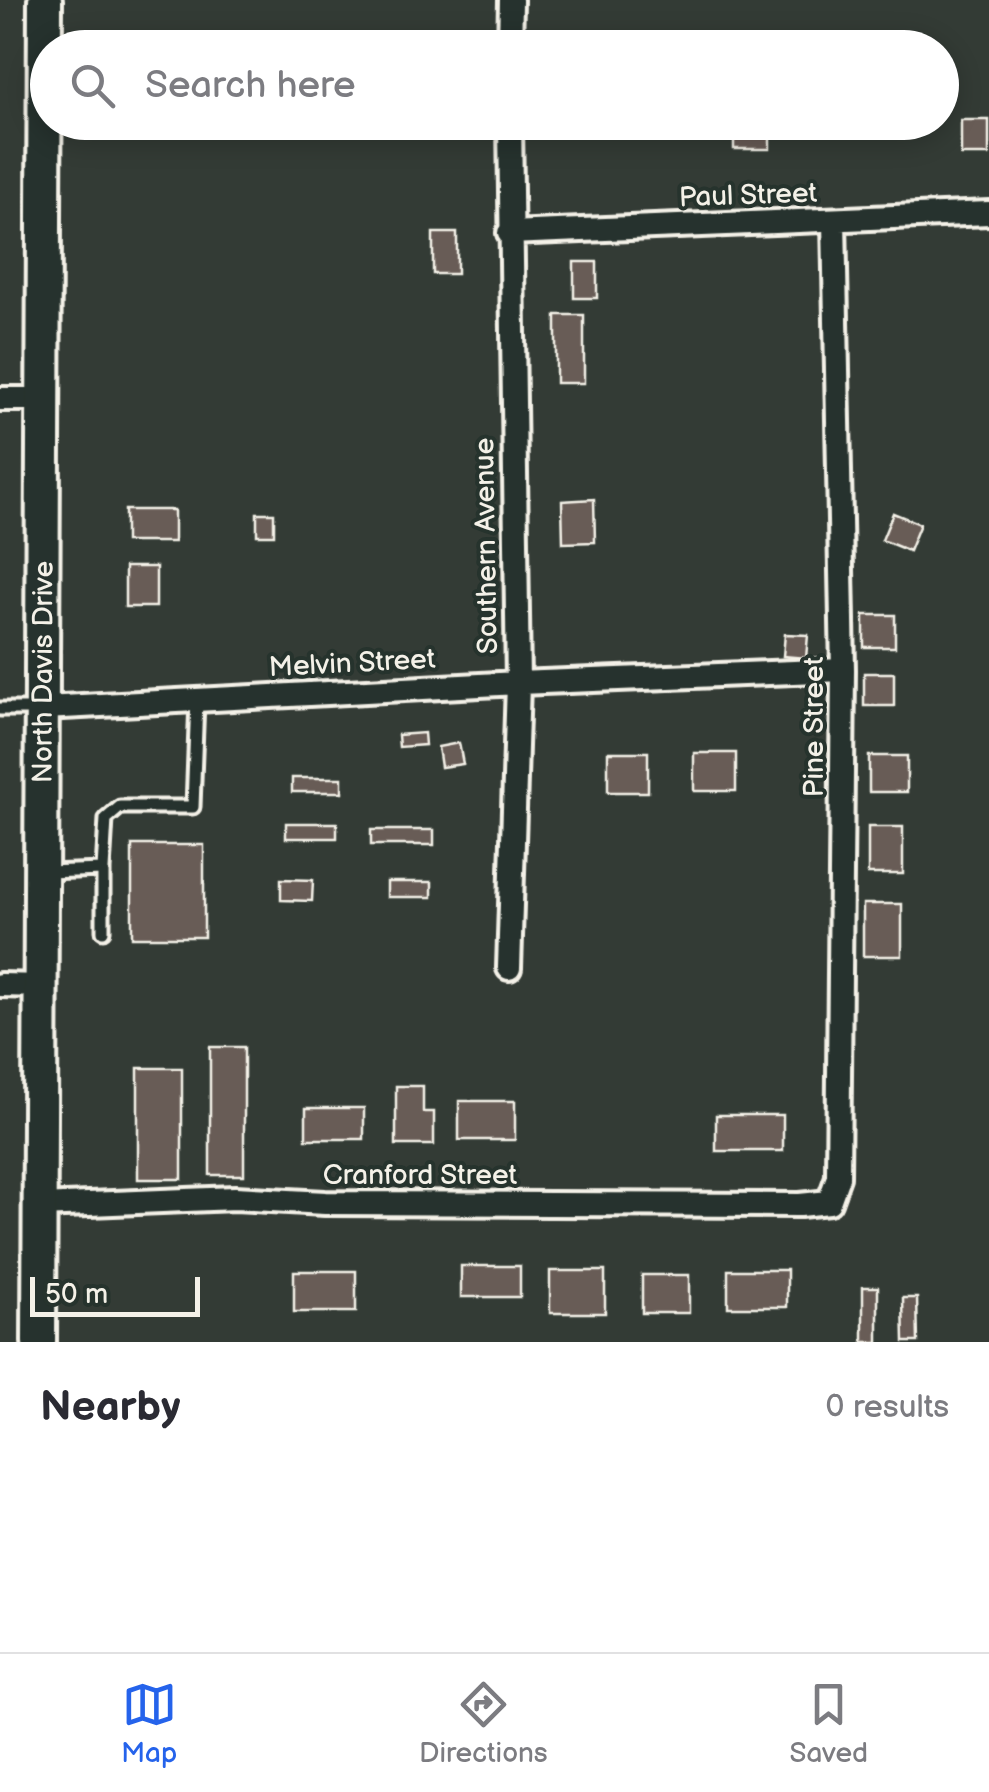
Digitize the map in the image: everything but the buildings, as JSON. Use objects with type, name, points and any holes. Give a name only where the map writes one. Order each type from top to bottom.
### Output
[{"type":"main road","name":"North Davis Drive","points":[[46,0],[46,30]]},
{"type":"main road","name":"North Davis Drive","points":[[40,1342],[46,140]]},
{"type":"street","points":[[510,0],[510,30]]},
{"type":"street","name":"Southern Avenue","points":[[509,968],[518,683],[510,140]]},
{"type":"street","name":"Paul Street","points":[[509,233],[989,213]]},
{"type":"street","name":"Pine Street","points":[[800,1205],[829,1202],[838,1177],[844,670],[834,220]]},
{"type":"street","points":[[0,399],[46,399]]},
{"type":"street","name":"Melvin Street","points":[[44,708],[844,670]]},
{"type":"street","points":[[0,986],[40,986]]},
{"type":"street","name":"Cranford Street","points":[[40,1206],[235,1198],[325,1204],[800,1205]]},
{"type":"lane","points":[[104,932],[106,819],[120,807],[193,807],[197,700]]},
{"type":"lane","points":[[0,709],[44,708]]},
{"type":"lane","points":[[42,872],[104,870]]}]
